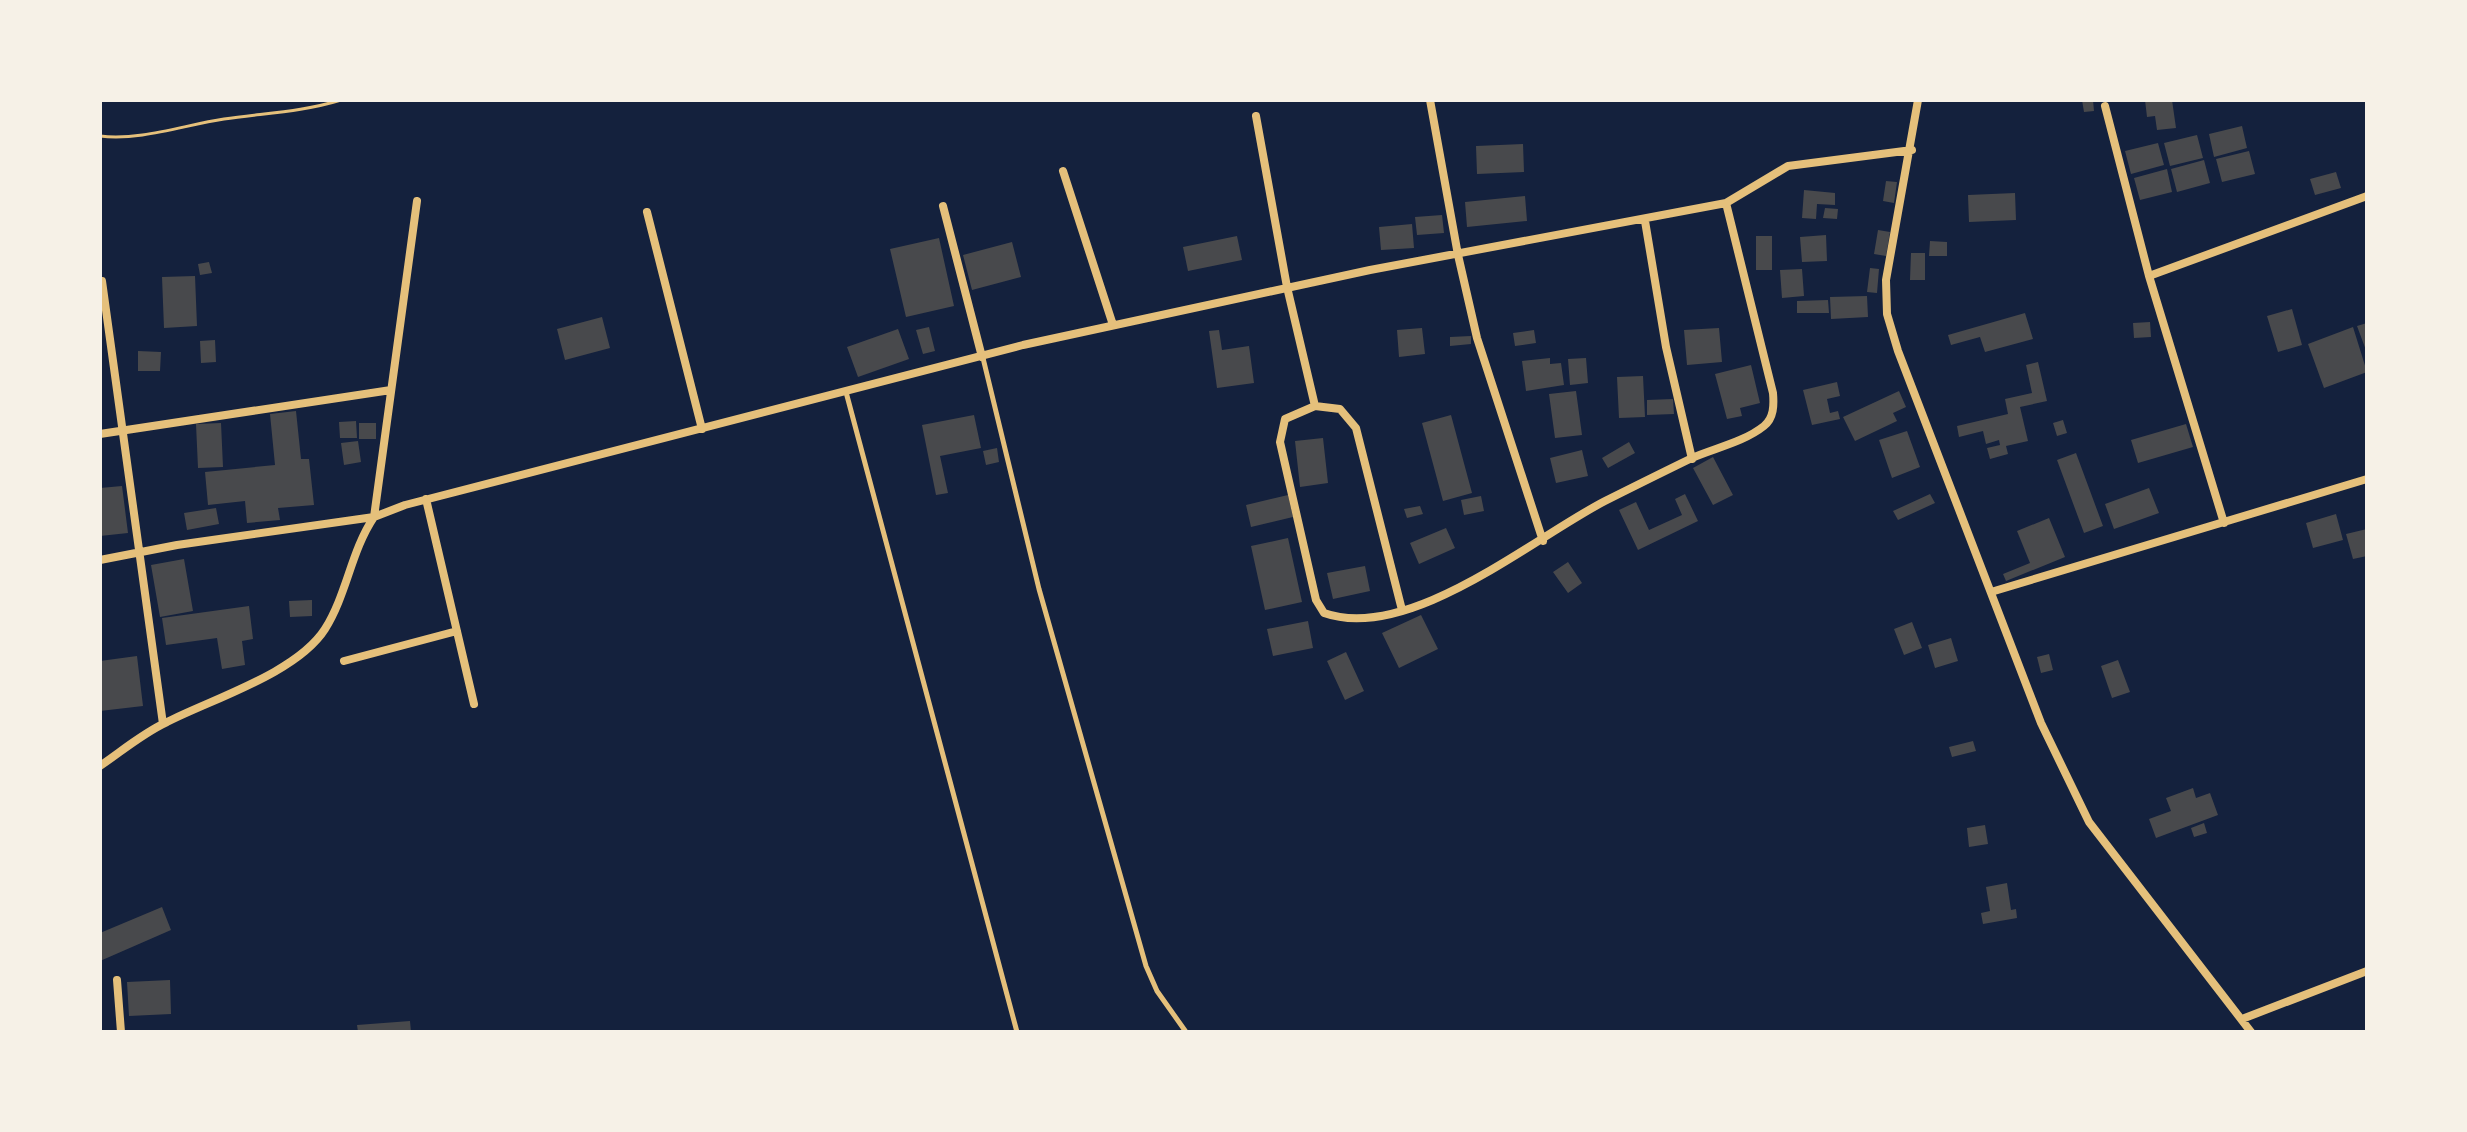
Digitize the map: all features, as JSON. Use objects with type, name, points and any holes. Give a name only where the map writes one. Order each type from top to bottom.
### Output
[{"type":"street","points":[[1430,100],[1458,255],[1491,389],[1543,541]]},
{"type":"street","points":[[1918,100],[1912,150],[1886,280],[1887,314],[2041,723],[2089,822],[2251,1032]]},
{"type":"street","points":[[2105,106],[2149,276],[2224,523]]},
{"type":"street","points":[[1256,116],[1287,287],[1315,406]]},
{"type":"street","points":[[100,560],[374,517],[426,499],[1113,325],[1287,287],[1645,221],[1726,203],[1788,166],[1912,150]]},
{"type":"street","points":[[1063,171],[1113,325]]},
{"type":"street","points":[[2149,276],[2367,196]]},
{"type":"street","points":[[100,766],[163,724],[257,680],[302,653],[324,631],[361,536],[374,517],[417,201]]},
{"type":"street","points":[[1402,610],[1356,428],[1340,409],[1315,406],[1285,419],[1280,442],[1316,600],[1324,613],[1348,618],[1402,610],[1470,582],[1602,503],[1753,433],[1768,423],[1774,409],[1726,203]]},
{"type":"street","points":[[943,206],[982,357]]},
{"type":"street","points":[[647,212],[702,429]]},
{"type":"street","points":[[1645,221],[1666,347],[1692,459]]},
{"type":"street","points":[[102,281],[163,724]]},
{"type":"street","points":[[100,434],[391,390]]},
{"type":"street","points":[[1991,592],[2367,479]]},
{"type":"street","points":[[426,499],[474,704]]},
{"type":"street","points":[[344,661],[457,631]]},
{"type":"street","points":[[2242,1019],[2367,971]]},
{"type":"street","points":[[117,980],[121,1032]]},
{"type":"lane","points":[[982,357],[1039,589],[1146,966],[1157,991],[1186,1032]]},
{"type":"lane","points":[[846,392],[1017,1032]]},
{"type":"path","points":[[100,136],[129,136],[226,119],[284,114],[341,100]]},
{"type":"building","points":[[2082,100],[2093,100],[2094,111],[2084,112]]},
{"type":"building","points":[[2145,100],[2172,100],[2176,128],[2157,130],[2155,116],[2147,117]]},
{"type":"building","points":[[2242,126],[2247,148],[2214,157],[2209,134]]},
{"type":"building","points":[[2197,135],[2203,158],[2170,166],[2164,143]]},
{"type":"building","points":[[2158,143],[2164,165],[2131,174],[2125,151]]},
{"type":"building","points":[[1523,144],[1524,172],[1477,174],[1476,146]]},
{"type":"building","points":[[2249,151],[2255,174],[2222,182],[2216,159]]},
{"type":"building","points":[[2204,160],[2210,183],[2177,192],[2171,169]]},
{"type":"building","points":[[2167,169],[2172,192],[2140,200],[2134,178]]},
{"type":"building","points":[[2336,172],[2341,188],[2315,195],[2310,179]]},
{"type":"building","points":[[1886,181],[1897,182],[1894,203],[1883,201]]},
{"type":"building","points":[[1804,190],[1835,193],[1835,205],[1817,204],[1816,219],[1802,218]]},
{"type":"building","points":[[2015,193],[2016,220],[1969,222],[1968,195]]},
{"type":"building","points":[[1525,196],[1527,221],[1467,227],[1465,202]]},
{"type":"building","points":[[1825,208],[1838,209],[1837,219],[1823,218]]},
{"type":"building","points":[[1442,215],[1444,233],[1417,235],[1415,217]]},
{"type":"building","points":[[1412,224],[1414,248],[1381,250],[1379,227]]},
{"type":"building","points":[[1878,230],[1890,232],[1886,256],[1874,254]]},
{"type":"building","points":[[1826,235],[1827,261],[1802,262],[1800,237]]},
{"type":"building","points":[[1237,236],[1242,260],[1188,271],[1183,247]]},
{"type":"building","points":[[1756,236],[1772,236],[1772,270],[1756,270]]},
{"type":"building","points":[[939,238],[954,306],[906,317],[890,249]]},
{"type":"building","points":[[1930,241],[1947,242],[1947,256],[1929,256]]},
{"type":"building","points":[[1012,242],[1021,277],[972,290],[963,255]]},
{"type":"building","points":[[1911,253],[1925,253],[1925,280],[1910,280]]},
{"type":"building","points":[[209,262],[212,273],[200,275],[198,264]]},
{"type":"building","points":[[1870,268],[1879,269],[1877,293],[1867,292]]},
{"type":"building","points":[[1802,269],[1804,296],[1782,298],[1780,270]]},
{"type":"building","points":[[195,276],[197,326],[164,328],[162,277]]},
{"type":"building","points":[[1867,296],[1868,317],[1831,319],[1830,297]]},
{"type":"building","points":[[1828,300],[1829,313],[1797,313],[1797,301]]},
{"type":"building","points":[[2292,309],[2302,345],[2278,352],[2267,316]]},
{"type":"building","points":[[2025,313],[2033,339],[1985,352],[1980,337],[1951,345],[1948,335]]},
{"type":"building","points":[[602,317],[610,348],[565,360],[557,329]]},
{"type":"building","points":[[2150,322],[2151,337],[2134,338],[2133,323]]},
{"type":"building","points":[[2367,323],[2367,353],[2357,326]]},
{"type":"building","points":[[929,327],[935,351],[923,354],[916,330]]},
{"type":"building","points":[[2353,327],[2367,372],[2324,388],[2308,344]]},
{"type":"building","points":[[1422,328],[1425,354],[1399,357],[1397,330]]},
{"type":"building","points":[[1719,328],[1722,362],[1687,365],[1684,330]]},
{"type":"building","points":[[898,329],[909,359],[858,377],[847,347]]},
{"type":"building","points":[[1219,330],[1222,350],[1249,346],[1254,383],[1217,388],[1209,331]]},
{"type":"building","points":[[1534,330],[1536,343],[1515,346],[1513,333]]},
{"type":"building","points":[[1471,336],[1471,344],[1450,346],[1450,337]]},
{"type":"building","points":[[215,340],[216,362],[201,363],[200,341]]},
{"type":"building","points":[[138,351],[161,352],[160,371],[138,371]]},
{"type":"building","points":[[1550,358],[1550,364],[1561,363],[1564,385],[1526,391],[1522,361]]},
{"type":"building","points":[[1586,358],[1588,383],[1570,385],[1568,359]]},
{"type":"building","points":[[2038,362],[2047,401],[2020,407],[2028,441],[2006,446],[2008,454],[1990,459],[1987,448],[2000,445],[1999,440],[1986,444],[1983,431],[1959,437],[1957,426],[2008,414],[2005,399],[2032,393],[2026,365]]},
{"type":"building","points":[[1751,365],[1760,403],[1740,408],[1742,416],[1727,419],[1715,374]]},
{"type":"building","points":[[1643,376],[1645,417],[1619,418],[1617,377]]},
{"type":"building","points":[[1837,382],[1840,396],[1827,399],[1830,413],[1838,411],[1840,419],[1812,425],[1803,390]]},
{"type":"building","points":[[1576,391],[1582,435],[1555,438],[1549,394]]},
{"type":"building","points":[[1899,391],[1906,407],[1893,413],[1897,421],[1855,441],[1843,417]]},
{"type":"building","points":[[1673,399],[1674,414],[1647,415],[1647,400]]},
{"type":"building","points":[[296,411],[301,459],[309,459],[314,505],[278,508],[280,520],[247,523],[245,501],[208,505],[205,472],[275,465],[270,414]]},
{"type":"building","points":[[974,415],[981,448],[940,456],[948,493],[936,495],[922,425]]},
{"type":"building","points":[[1451,415],[1472,493],[1443,501],[1422,423]]},
{"type":"building","points":[[2063,420],[2067,433],[2057,436],[2053,423]]},
{"type":"building","points":[[356,421],[357,438],[340,438],[339,422]]},
{"type":"building","points":[[221,423],[223,467],[198,468],[196,424]]},
{"type":"building","points":[[359,423],[376,423],[376,439],[359,439]]},
{"type":"building","points":[[2186,424],[2193,447],[2138,463],[2131,440]]},
{"type":"building","points":[[1907,431],[1920,467],[1892,478],[1879,440]]},
{"type":"building","points":[[1323,438],[1328,483],[1300,487],[1295,441]]},
{"type":"building","points":[[358,441],[361,462],[344,465],[341,443]]},
{"type":"building","points":[[1629,442],[1635,453],[1608,468],[1602,458]]},
{"type":"building","points":[[997,448],[999,462],[986,465],[983,451]]},
{"type":"building","points":[[1582,450],[1588,476],[1556,483],[1550,458]]},
{"type":"building","points":[[2076,453],[2103,526],[2084,533],[2057,460]]},
{"type":"building","points":[[1713,457],[1733,495],[1713,505],[1693,468]]},
{"type":"building","points":[[122,486],[128,533],[100,536],[100,488]]},
{"type":"building","points":[[2149,488],[2159,513],[2114,529],[2105,504]]},
{"type":"building","points":[[1685,494],[1698,521],[1638,550],[1619,510],[1636,502],[1649,530],[1682,515],[1675,499]]},
{"type":"building","points":[[1930,494],[1935,503],[1898,520],[1893,511]]},
{"type":"building","points":[[1288,495],[1293,517],[1251,527],[1246,505]]},
{"type":"building","points":[[1481,496],[1484,511],[1464,515],[1461,500]]},
{"type":"building","points":[[1420,506],[1423,514],[1407,518],[1404,509]]},
{"type":"building","points":[[216,508],[219,524],[187,530],[184,513]]},
{"type":"building","points":[[2336,514],[2343,540],[2313,548],[2306,523]]},
{"type":"building","points":[[2049,518],[2065,557],[2006,581],[2003,574],[2030,563],[2017,531]]},
{"type":"building","points":[[1446,528],[1455,548],[1419,564],[1410,543]]},
{"type":"building","points":[[2367,529],[2367,556],[2353,559],[2346,534]]},
{"type":"building","points":[[1288,538],[1302,602],[1265,610],[1251,546]]},
{"type":"building","points":[[184,559],[193,611],[160,617],[151,565]]},
{"type":"building","points":[[1568,562],[1582,583],[1568,593],[1553,572]]},
{"type":"building","points":[[1365,566],[1370,591],[1333,599],[1327,573]]},
{"type":"building","points":[[312,600],[312,616],[290,617],[289,601]]},
{"type":"building","points":[[249,606],[253,639],[242,641],[245,665],[222,669],[217,638],[166,645],[162,618]]},
{"type":"building","points":[[1421,615],[1438,649],[1399,668],[1382,633]]},
{"type":"building","points":[[1308,621],[1313,648],[1273,656],[1267,629]]},
{"type":"building","points":[[1912,622],[1922,648],[1904,655],[1894,629]]},
{"type":"building","points":[[1951,638],[1958,661],[1935,668],[1928,645]]},
{"type":"building","points":[[1346,652],[1364,691],[1345,700],[1327,661]]},
{"type":"building","points":[[2049,654],[2053,670],[2041,673],[2037,657]]},
{"type":"building","points":[[137,656],[143,706],[100,711],[100,661]]},
{"type":"building","points":[[2118,660],[2130,692],[2112,698],[2101,666]]},
{"type":"building","points":[[1973,741],[1976,751],[1952,757],[1949,747]]},
{"type":"building","points":[[2193,788],[2196,798],[2210,793],[2218,815],[2156,838],[2149,819],[2171,811],[2166,798]]},
{"type":"building","points":[[2204,823],[2207,833],[2194,837],[2191,828]]},
{"type":"building","points":[[1985,825],[1988,844],[1969,847],[1967,828]]},
{"type":"building","points":[[2007,883],[2011,910],[2016,909],[2017,918],[1983,924],[1981,913],[1990,911],[1986,887]]},
{"type":"building","points":[[162,907],[171,930],[100,961],[100,933]]},
{"type":"building","points":[[170,980],[171,1014],[129,1016],[127,982]]},
{"type":"building","points":[[410,1021],[411,1032],[358,1032],[357,1025]]}]
